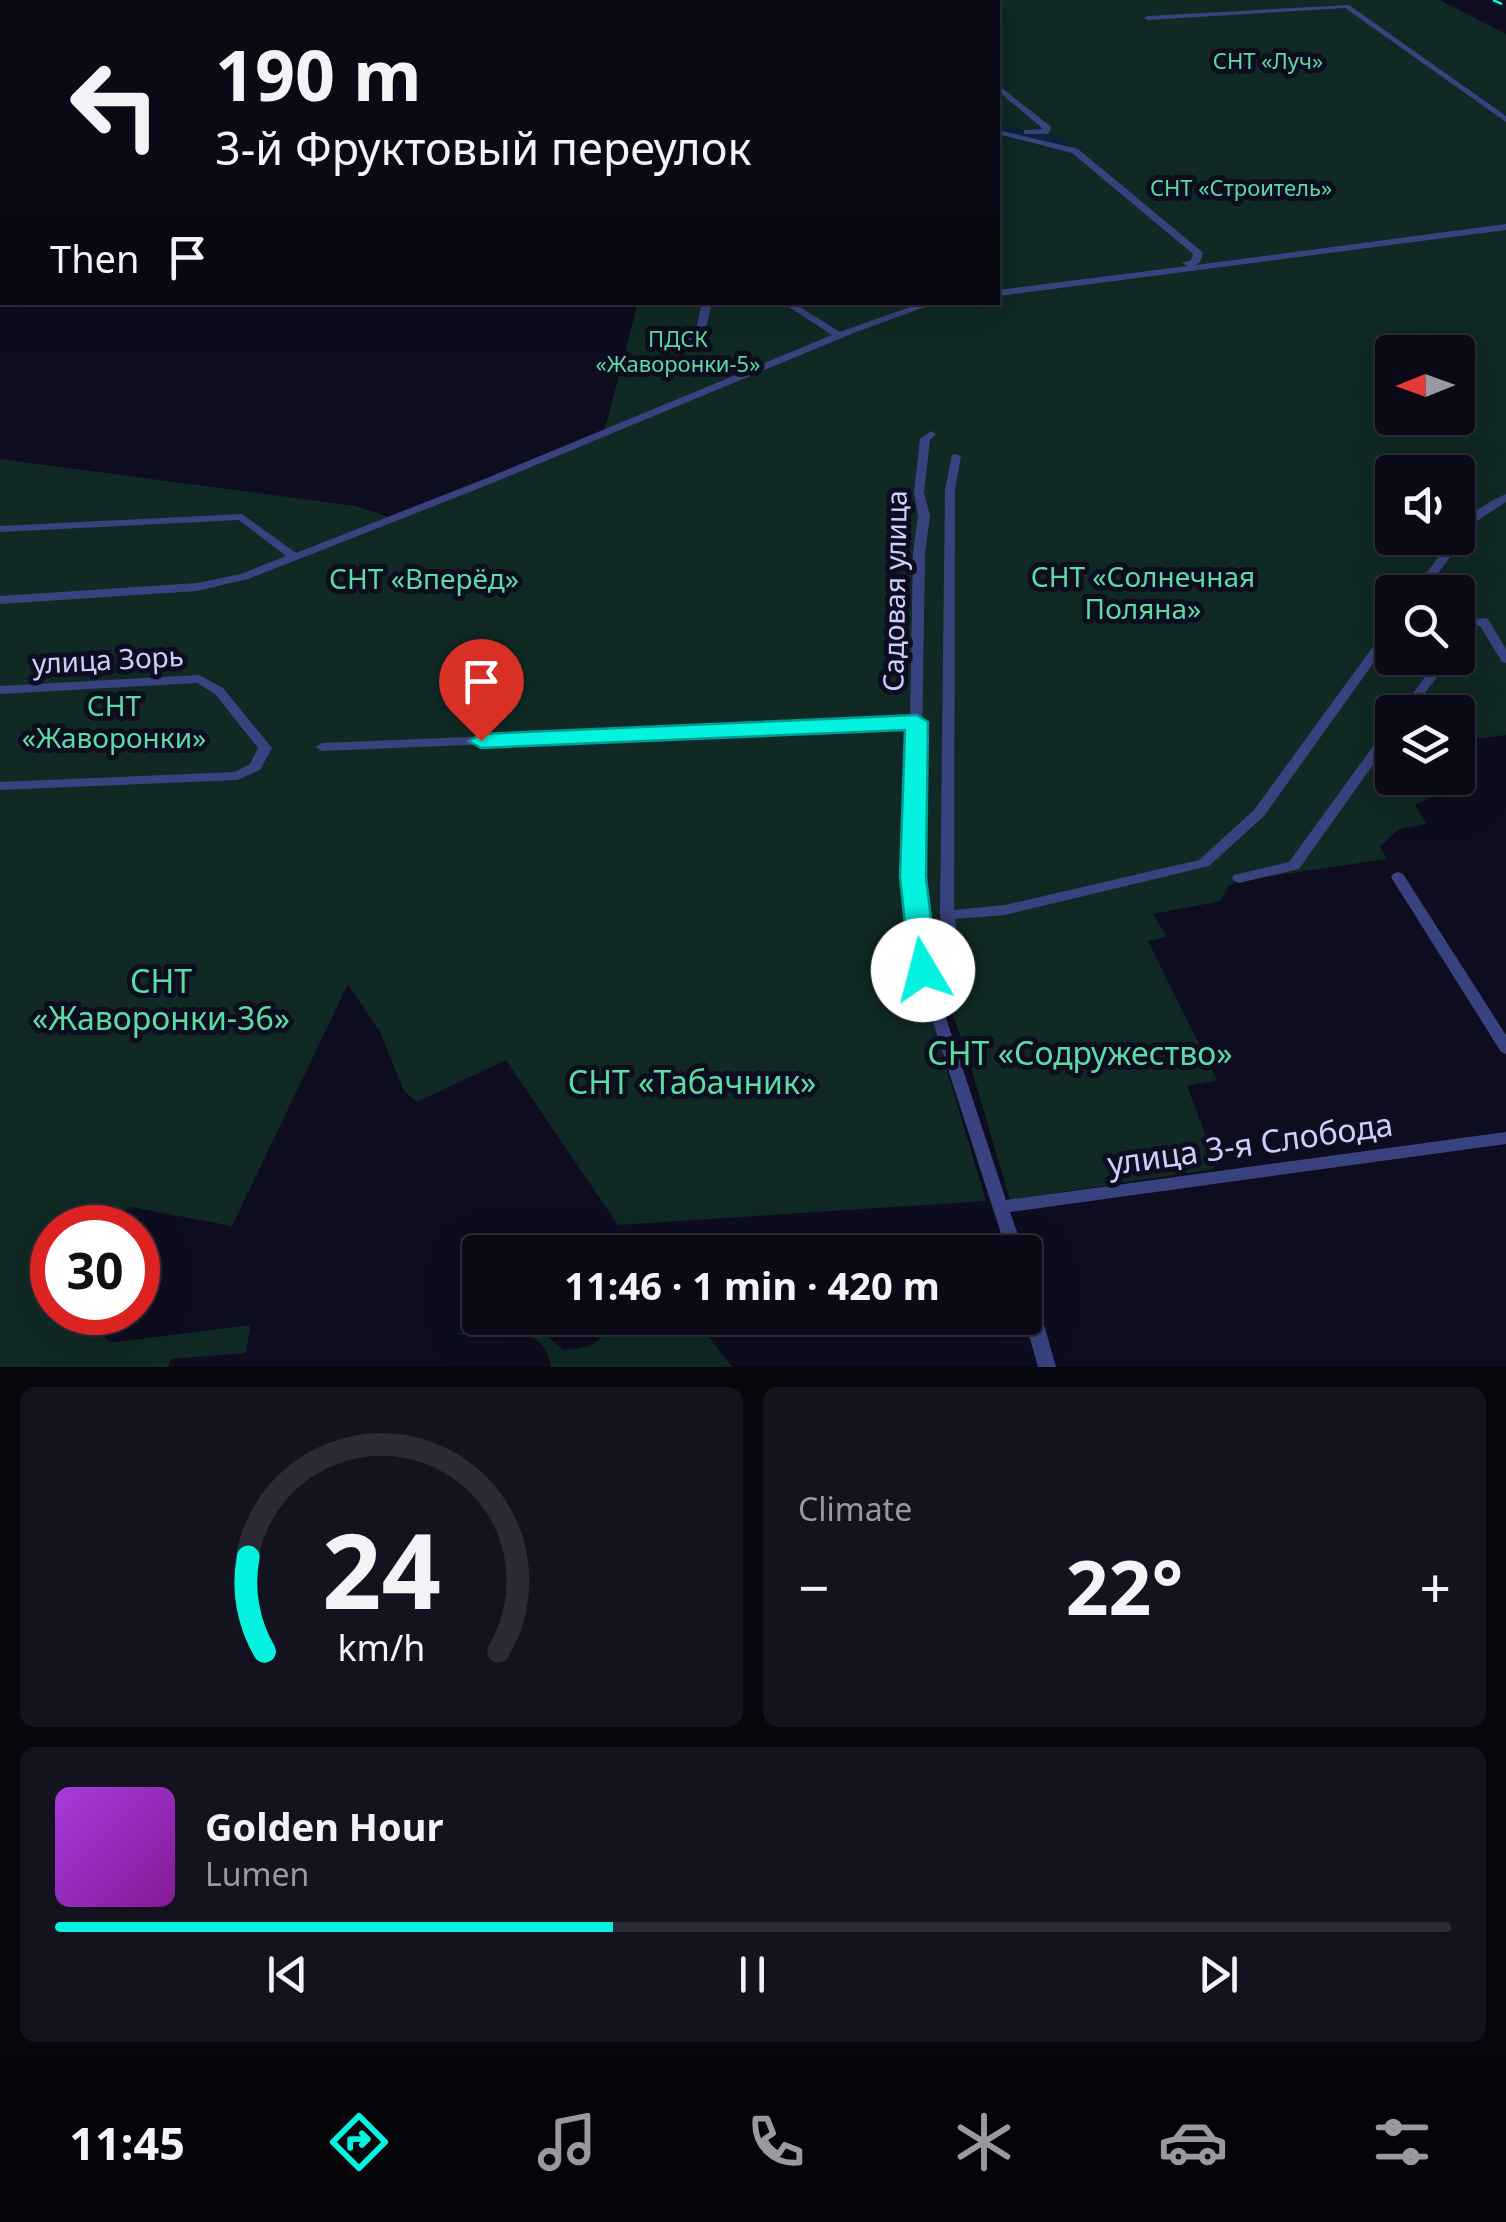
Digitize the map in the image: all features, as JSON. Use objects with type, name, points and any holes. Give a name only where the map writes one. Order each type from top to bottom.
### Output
[{"type":"street","points":[[1148,18],[1347,6],[1506,120]]},
{"type":"street","points":[[1000,89],[1047,128],[1045,132],[1029,133],[1000,129]]},
{"type":"street","points":[[1000,130],[1075,151],[1094,150]]},
{"type":"street","points":[[1000,290],[1196,262],[1198,253],[1191,246],[1075,151]]},
{"type":"street","points":[[1000,290],[1506,227]]},
{"type":"street","points":[[690,338],[699,336],[706,305]]},
{"type":"street","points":[[790,305],[840,336]]},
{"type":"street","points":[[0,600],[197,587],[244,577],[840,336],[927,305]]},
{"type":"street","name":"Садовая улица","points":[[931,434],[925,439],[919,492],[924,516],[919,553],[913,877],[919,956],[1010,1235]]},
{"type":"street","points":[[934,1005],[945,1004],[958,993],[947,915],[950,489],[956,457]]},
{"type":"street","points":[[1431,575],[1473,519],[1506,497]]},
{"type":"street","points":[[0,529],[242,517],[293,556]]},
{"type":"street","points":[[1475,620],[1488,625],[1506,659]]},
{"type":"street","points":[[947,915],[1005,910],[1204,863],[1259,813],[1375,653]]},
{"type":"street","name":"улица Зорь","points":[[0,690],[199,678],[219,690],[265,748],[256,767],[238,776],[0,786]]},
{"type":"street","points":[[322,748],[917,722]]},
{"type":"street","points":[[1239,878],[1294,866],[1375,754]]},
{"type":"street","points":[[1398,877],[1506,1048]]},
{"type":"street","name":"улица 3-я Слобода","points":[[1002,1207],[1506,1138]]},
{"type":"street","points":[[1038,1335],[1047,1367]]},
{"type":"green space","points":[[1000,0],[1440,0],[1506,34],[1506,735],[1475,739],[1475,695],[1375,695],[1375,795],[1431,795],[1415,805],[1427,824],[1399,829],[1380,847],[1387,859],[1238,881],[1228,887],[1221,901],[1153,914],[1167,937],[1148,941],[1217,1080],[1187,1086],[1216,1162],[1213,1169],[1010,1200],[968,1057],[951,1010],[939,997],[930,958],[917,934],[913,956],[986,1201],[618,1225],[506,1060],[417,1102],[404,1091],[380,1032],[348,984],[232,1226],[160,1212],[160,1205],[30,1205],[30,1335],[103,1335],[110,1343],[250,1325],[246,1353],[171,1359],[168,1367],[0,1367],[0,459],[356,506],[388,517],[604,432],[637,305],[1000,305]]},
{"type":"green space","points":[[526,1335],[546,1335],[563,1350],[588,1346],[603,1335],[707,1335],[732,1367],[551,1367],[546,1351]]},
{"type":"waterway","points":[[1000,129],[1038,137]]},
{"type":"waterway","points":[[1043,138],[1064,142]]},
{"type":"railway","points":[[1493,0],[1506,6]]},
{"type":"route","points":[[481,741],[917,722],[913,877],[923,970]]},
{"type":"park label","name":"СНТ «Луч»","points":[[1268,60]]},
{"type":"park label","name":"СНТ «Строитель»","points":[[1241,187]]},
{"type":"park label","name":"ПДСК «Жаворонки-5»","points":[[678,350]]},
{"type":"park label","name":"СНТ «Вперёд»","points":[[424,578]]},
{"type":"park label","name":"СНТ «Солнечная Поляна»","points":[[1143,592]]},
{"type":"park label","name":"СНТ «Жаворонки»","points":[[114,721]]},
{"type":"park label","name":"СНТ «Жаворонки-36»","points":[[161,998]]},
{"type":"park label","name":"СНТ «Содружество»","points":[[1080,1052]]},
{"type":"park label","name":"СНТ «Табачник»","points":[[692,1081]]}]
